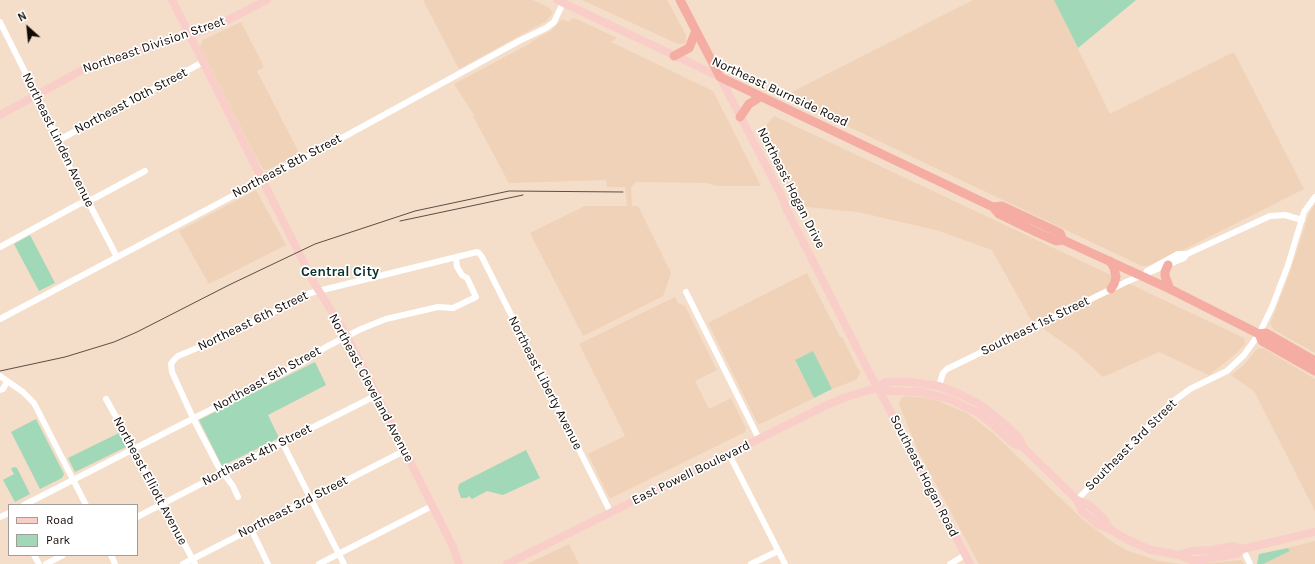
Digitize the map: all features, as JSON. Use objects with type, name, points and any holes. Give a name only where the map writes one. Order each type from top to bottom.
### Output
[{"type":"highway","name":"Northeast Hogan Drive","points":[[680,0],[720,77]]},
{"type":"highway","points":[[674,56],[689,48],[696,32]]},
{"type":"highway","name":"Northeast Burnside Road","points":[[720,77],[993,207],[999,214],[1012,221],[1056,241],[1063,240],[1110,261],[1170,289],[1259,334]]},
{"type":"highway","points":[[740,117],[749,104],[760,96]]},
{"type":"highway","name":"Northeast Burnside Road","points":[[993,207],[1002,206],[1060,233],[1063,240]]},
{"type":"highway","points":[[1012,221],[1024,222],[1043,230],[1049,228]]},
{"type":"highway","points":[[1110,261],[1114,268],[1116,277],[1111,289]]},
{"type":"highway","points":[[1168,265],[1165,276],[1170,289]]},
{"type":"highway","points":[[1315,361],[1266,333],[1259,334],[1262,341],[1315,371]]},
{"type":"main road","name":"Northeast Cleveland Avenue","points":[[172,0],[318,291],[347,336],[432,506],[459,564]]},
{"type":"main road","name":"Northeast Division Street","points":[[0,115],[77,72],[96,64],[218,25],[267,0]]},
{"type":"main road","name":"Northeast Burnside Road","points":[[560,2],[720,77]]},
{"type":"main road","name":"Northeast Hogan Drive","points":[[720,77],[878,388]]},
{"type":"main road","name":"East Powell Boulevard","points":[[878,388],[885,382],[939,386],[966,402],[1014,444],[1023,447],[1077,500],[1089,505],[1104,519],[1110,529],[1143,547],[1179,555],[1191,551],[1211,550],[1234,546],[1243,549],[1315,532]]},
{"type":"main road","name":"East Powell Boulevard","points":[[507,564],[841,399],[878,388],[891,391],[934,394],[966,402]]},
{"type":"main road","name":"Southeast Hogan Road","points":[[878,388],[970,564]]},
{"type":"street","name":"Northeast 8th Street","points":[[0,320],[546,28],[554,22],[560,2]]},
{"type":"street","name":"Northeast Linden Avenue","points":[[0,22],[59,140],[62,152],[117,257]]},
{"type":"street","name":"Northeast 10th Street","points":[[59,140],[203,62]]},
{"type":"street","points":[[0,247],[145,171]]},
{"type":"street","points":[[1302,220],[1306,209],[1315,197]]},
{"type":"street","name":"Southeast 1st Street","points":[[939,386],[943,373],[947,369],[1140,275],[1184,258],[1187,254],[1270,216],[1285,215],[1302,220]]},
{"type":"street","name":"Southeast 3rd Street","points":[[1077,500],[1171,403],[1190,389],[1227,371],[1244,354],[1259,334],[1280,288],[1302,220]]},
{"type":"street","name":"Northeast 6th Street","points":[[193,418],[172,372],[173,360],[178,356],[228,335],[310,293],[477,252],[479,253]]},
{"type":"street","name":"Northeast Liberty Avenue","points":[[479,253],[611,513]]},
{"type":"street","name":"Southeast 1st Street","points":[[1140,275],[1178,254],[1187,254]]},
{"type":"street","name":"Northeast 5th Street","points":[[26,504],[300,364],[326,347],[347,336],[386,318],[438,307],[453,308],[476,297],[466,278],[457,267],[456,257]]},
{"type":"street","points":[[686,292],[759,439]]},
{"type":"street","points":[[0,376],[23,392],[36,407],[85,504]]},
{"type":"street","points":[[0,390],[3,389],[7,382]]},
{"type":"street","name":"Northeast 4th Street","points":[[138,516],[377,395]]},
{"type":"street","name":"Northeast Elliott Avenue","points":[[106,399],[134,448],[193,562]]},
{"type":"street","points":[[193,418],[222,473],[233,486],[238,497]]},
{"type":"street","points":[[282,442],[344,564]]},
{"type":"street","name":"Northeast 3rd Street","points":[[183,564],[193,562],[251,529],[404,451]]},
{"type":"street","points":[[729,454],[785,564]]},
{"type":"street","points":[[319,564],[432,506]]},
{"type":"street","points":[[251,529],[268,564]]},
{"type":"street","points":[[1243,549],[1250,564]]},
{"type":"street","points":[[752,564],[778,551]]},
{"type":"street","points":[[950,564],[965,554]]},
{"type":"street","points":[[46,564],[61,556]]},
{"type":"shaded area","points":[[423,0],[533,0],[548,7],[553,13],[546,21],[459,69]]},
{"type":"shaded area","points":[[582,0],[667,0],[686,35],[686,41],[684,44],[678,44]]},
{"type":"shaded area","points":[[973,0],[1054,0],[1110,114],[1234,52],[1304,189],[1183,250],[1148,266],[1142,266],[784,96]]},
{"type":"shaded area","points":[[574,18],[617,38],[611,42],[713,91],[761,186],[716,186],[707,183],[636,182],[631,187],[632,206],[638,206],[671,273],[663,296],[583,336],[530,233],[585,206],[627,206],[625,187],[607,187],[606,180],[509,183],[473,116],[474,115],[454,84],[551,31],[562,19],[568,22]]},
{"type":"shaded area","points":[[241,22],[264,67],[257,71],[299,153],[268,170],[263,169],[257,159],[200,47],[203,40]]},
{"type":"shaded area","points":[[774,116],[1244,338],[1245,344],[1232,357],[1209,375],[1159,352],[1103,377],[1075,351],[1031,320],[992,250],[936,230],[858,212],[797,206],[761,132]]},
{"type":"shaded area","points":[[256,190],[286,245],[209,284],[179,231]]},
{"type":"shaded area","points":[[1315,204],[1315,353],[1274,330],[1270,324],[1288,278],[1309,214]]},
{"type":"shaded area","points":[[807,273],[860,373],[856,380],[832,389],[813,352],[795,361],[814,398],[758,424],[708,323]]},
{"type":"shaded area","points":[[675,297],[678,303],[685,306],[717,370],[695,381],[709,409],[731,398],[746,428],[745,432],[611,498],[609,497],[588,454],[625,436],[579,344]]},
{"type":"shaded area","points":[[1263,348],[1315,379],[1315,511],[1254,391],[1231,375],[1244,365],[1257,349]]},
{"type":"shaded area","points":[[907,396],[938,401],[967,413],[994,434],[1082,519],[1112,542],[1128,551],[1159,561],[1181,564],[979,564],[918,451],[899,404],[901,398]]},
{"type":"shaded area","points":[[1315,541],[1315,564],[1263,564],[1290,551],[1288,548]]},
{"type":"shaded area","points":[[569,544],[579,564],[527,564],[567,545]]},
{"type":"shaded area","points":[[1241,560],[1244,564],[1189,564],[1220,562]]},
{"type":"green space","points":[[1054,0],[1136,0],[1078,48]]},
{"type":"green space","points":[[30,235],[55,283],[39,291],[14,244]]},
{"type":"green space","points":[[813,351],[832,389],[814,398],[795,360]]},
{"type":"green space","points":[[315,362],[326,385],[268,415],[279,438],[222,466],[199,420]]},
{"type":"green space","points":[[36,419],[64,474],[62,478],[40,489],[11,432]]},
{"type":"green space","points":[[119,433],[126,447],[75,472],[68,458]]},
{"type":"green space","points":[[526,450],[540,478],[503,495],[487,491],[472,499],[469,496],[467,498],[461,498],[458,489],[459,484]]},
{"type":"green space","points":[[14,467],[17,468],[30,494],[15,502],[3,480],[14,474],[11,469]]},
{"type":"green space","points":[[1288,548],[1290,551],[1263,564],[1257,564],[1259,554]]},
{"type":"tram line","points":[[0,371],[65,357],[114,342],[315,244],[415,211],[509,191],[623,192]]},
{"type":"tram line","points":[[400,221],[523,195]]},
{"type":"district","name":"Central City","points":[[340,272]]}]
